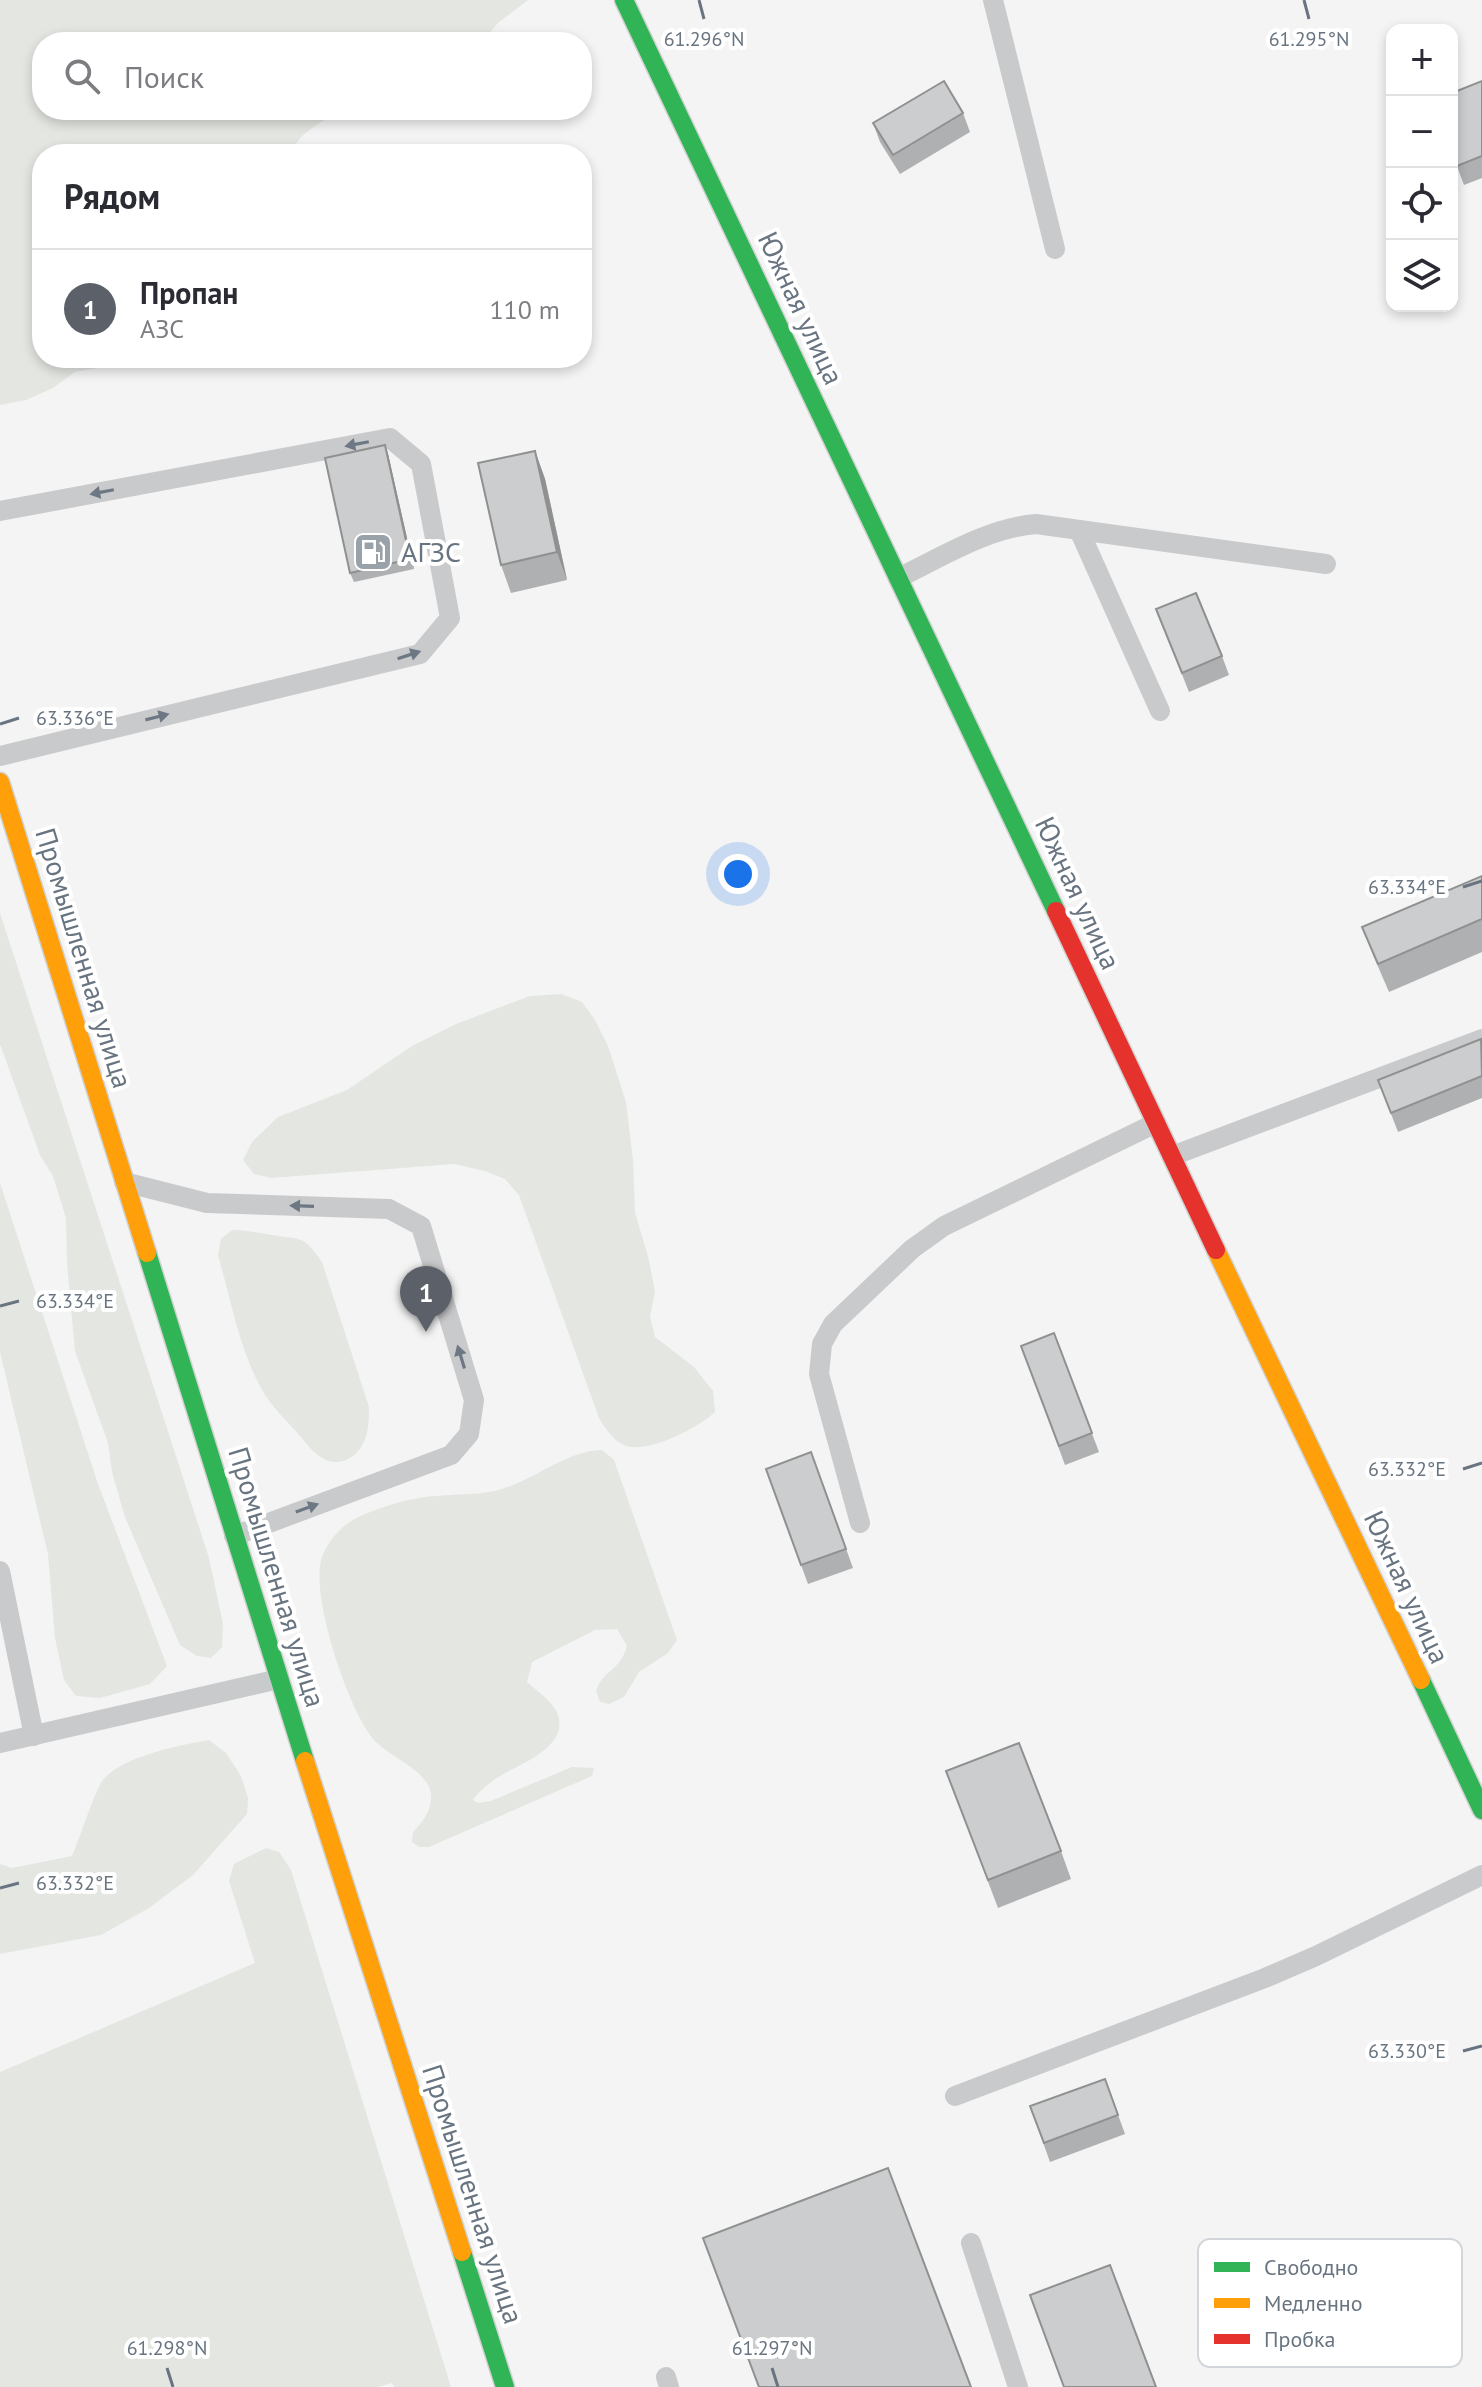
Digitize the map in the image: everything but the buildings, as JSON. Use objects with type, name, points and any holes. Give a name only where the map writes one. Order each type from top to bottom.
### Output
[{"type":"street","name":"Южная улица","points":[[624,0],[1482,1810]]},
{"type":"street","name":"Промышленная улица","points":[[0,782],[234,1536],[505,2387]]},
{"type":"lane","points":[[994,0],[1055,249]]},
{"type":"lane","points":[[0,511],[390,438],[421,464],[450,618],[420,654],[0,756]]},
{"type":"lane","points":[[898,578],[991,533],[1018,525],[1036,524],[1326,564]]},
{"type":"lane","points":[[1079,530],[1160,711]]},
{"type":"lane","points":[[1172,1156],[1482,1039]]},
{"type":"lane","points":[[860,1523],[819,1374],[822,1344],[833,1324],[912,1249],[944,1226],[1156,1123]]},
{"type":"lane","points":[[124,1182],[207,1203],[389,1209],[421,1226],[474,1400],[469,1434],[451,1455],[234,1536]]},
{"type":"lane","points":[[0,1571],[34,1736]]},
{"type":"lane","points":[[0,1743],[279,1679]]},
{"type":"lane","points":[[955,2096],[1265,1978],[1482,1875]]},
{"type":"lane","points":[[971,2243],[1018,2387]]},
{"type":"shaded area","points":[[0,0],[528,0],[490,32],[32,32],[32,120],[324,120],[305,133],[296,144],[32,144],[32,368],[97,368],[75,372],[53,388],[26,400],[0,405]]},
{"type":"shaded area","points":[[0,913],[209,1558],[223,1624],[222,1647],[211,1658],[197,1656],[180,1645],[125,1517],[112,1472],[108,1443],[75,1351],[66,1218],[53,1176],[40,1155],[0,1044]]},
{"type":"shaded area","points":[[561,994],[582,1002],[595,1020],[608,1046],[626,1102],[635,1213],[655,1291],[650,1317],[655,1337],[694,1367],[713,1391],[715,1412],[687,1431],[653,1445],[632,1447],[622,1444],[599,1418],[519,1195],[505,1179],[454,1164],[271,1178],[254,1174],[243,1160],[252,1142],[278,1117],[347,1090],[412,1046],[456,1024],[530,996]]},
{"type":"shaded area","points":[[0,1183],[98,1484],[167,1666],[150,1684],[100,1698],[76,1696],[64,1680],[55,1638],[48,1554],[0,1352]]},
{"type":"shaded area","points":[[232,1230],[295,1238],[305,1242],[322,1262],[369,1407],[368,1430],[363,1444],[346,1460],[332,1462],[315,1453],[273,1406],[256,1379],[243,1345],[218,1255],[221,1239]]},
{"type":"shaded area","points":[[602,1450],[614,1460],[677,1640],[668,1653],[639,1672],[624,1697],[609,1704],[600,1702],[596,1691],[624,1655],[627,1646],[617,1629],[595,1630],[532,1662],[527,1682],[556,1710],[559,1726],[556,1736],[541,1752],[494,1780],[473,1800],[478,1803],[491,1801],[572,1767],[594,1768],[592,1776],[429,1847],[419,1847],[412,1842],[413,1832],[429,1810],[430,1790],[416,1771],[375,1741],[354,1706],[326,1624],[319,1574],[324,1552],[334,1536],[348,1523],[382,1508],[425,1497],[495,1491],[561,1461]]},
{"type":"shaded area","points":[[209,1740],[226,1753],[241,1776],[248,1798],[247,1814],[193,1875],[149,1908],[101,1935],[0,1954],[0,1864],[12,1868],[72,1856],[100,1786],[112,1772],[153,1753]]},
{"type":"shaded area","points":[[266,1848],[279,1852],[291,1870],[451,2387],[394,2387],[392,2383],[378,2387],[0,2387],[0,2072],[255,1963],[229,1881],[234,1864]]},
{"type":"traffic: fast","points":[[624,0],[1056,911]]},
{"type":"traffic: fast","points":[[147,1253],[305,1761]]},
{"type":"traffic: fast","points":[[1421,1680],[1482,1810]]},
{"type":"traffic: fast","points":[[462,2252],[505,2387]]},
{"type":"traffic: slow","points":[[0,782],[147,1253]]},
{"type":"traffic: slow","points":[[1216,1250],[1421,1680]]},
{"type":"traffic: slow","points":[[305,1761],[462,2252]]},
{"type":"traffic: jam","points":[[1056,911],[1216,1250]]},
{"type":"place","name":"АГЗС","points":[[373,552]]},
{"type":"place","name":"Пропан","points":[[426,1332]]}]
